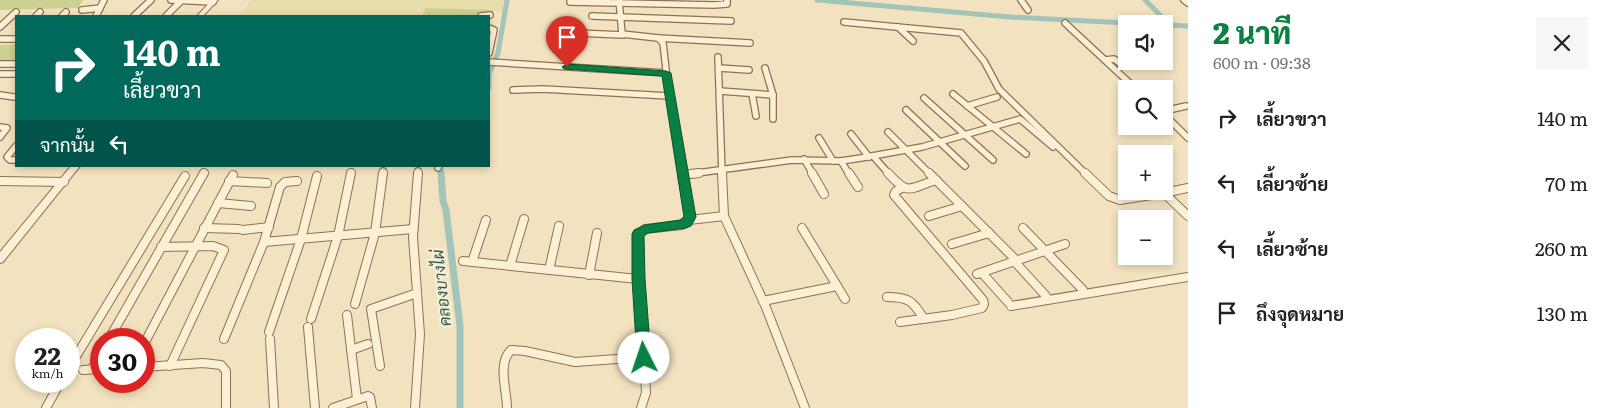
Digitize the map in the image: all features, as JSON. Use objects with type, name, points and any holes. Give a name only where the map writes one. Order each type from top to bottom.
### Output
[{"type":"street","points":[[96,15],[104,0]]},
{"type":"street","points":[[135,15],[151,0]]},
{"type":"street","points":[[171,0],[214,1]]},
{"type":"street","points":[[167,15],[182,0]]},
{"type":"street","points":[[570,2],[619,1],[724,4],[728,3],[727,0]]},
{"type":"street","points":[[1021,0],[1028,10]]},
{"type":"street","points":[[1184,0],[1188,3]]},
{"type":"street","points":[[201,15],[214,1]]},
{"type":"street","points":[[619,1],[621,31],[623,35]]},
{"type":"street","points":[[82,10],[100,8]]},
{"type":"street","points":[[0,27],[16,12]]},
{"type":"street","points":[[592,16],[731,21]]},
{"type":"street","points":[[844,22],[961,33],[984,62],[999,89],[1112,198],[1118,200]]},
{"type":"street","points":[[1065,23],[1127,80]]},
{"type":"street","points":[[898,27],[913,41]]},
{"type":"street","points":[[490,28],[494,30],[490,48]]},
{"type":"street","points":[[553,32],[750,43]]},
{"type":"street","points":[[0,39],[15,38]]},
{"type":"street","points":[[658,38],[663,43],[669,96],[690,213],[689,220]]},
{"type":"street","points":[[718,57],[724,216],[763,301],[805,408]]},
{"type":"street","points":[[1106,60],[1114,59],[1118,62]]},
{"type":"street","points":[[492,62],[666,73]]},
{"type":"street","points":[[0,64],[15,64]]},
{"type":"street","points":[[719,68],[749,70]]},
{"type":"street","points":[[765,68],[773,95],[774,119]]},
{"type":"street","points":[[0,74],[15,74]]},
{"type":"street","points":[[513,90],[532,89],[669,96]]},
{"type":"street","points":[[720,91],[773,95]]},
{"type":"street","points":[[752,94],[756,116]]},
{"type":"street","points":[[952,94],[1026,154]]},
{"type":"street","points":[[0,95],[14,97]]},
{"type":"street","points":[[967,106],[997,97]]},
{"type":"street","points":[[924,98],[993,160]]},
{"type":"street","points":[[1173,110],[1186,106]]},
{"type":"street","points":[[906,110],[965,166]]},
{"type":"street","points":[[682,175],[804,159],[841,161],[906,150],[1020,119],[1055,148]]},
{"type":"street","points":[[1173,122],[1188,138]]},
{"type":"street","points":[[0,127],[7,128],[0,137]]},
{"type":"street","points":[[888,132],[1016,261],[1046,296]]},
{"type":"street","points":[[851,134],[902,188]]},
{"type":"street","points":[[820,138],[833,161]]},
{"type":"street","points":[[15,147],[7,158],[15,160]]},
{"type":"street","points":[[804,159],[824,194]]},
{"type":"street","points":[[841,161],[858,187]]},
{"type":"street","points":[[0,259],[75,167]]},
{"type":"street","points":[[355,304],[375,233],[383,171]]},
{"type":"street","points":[[415,408],[420,334],[413,229],[418,171]]},
{"type":"street","points":[[115,328],[204,172]]},
{"type":"street","points":[[314,408],[309,323],[338,236],[351,173]]},
{"type":"street","points":[[80,350],[185,176]]},
{"type":"street","points":[[274,408],[270,335],[301,239],[317,176]]},
{"type":"street","points":[[152,328],[231,178],[267,183]]},
{"type":"street","points":[[900,322],[952,315],[982,308],[984,304],[983,300],[894,195],[896,191],[902,188],[909,189],[936,180]]},
{"type":"street","points":[[0,181],[64,182]]},
{"type":"street","points":[[224,339],[264,242],[280,187],[286,182],[297,181]]},
{"type":"street","points":[[1173,191],[1188,188]]},
{"type":"street","points":[[1171,200],[1188,216]]},
{"type":"street","points":[[218,203],[251,206]]},
{"type":"street","points":[[929,216],[962,206]]},
{"type":"street","points":[[641,408],[646,393],[638,279],[637,238],[639,232],[650,228],[682,225],[689,220],[724,216]]},
{"type":"street","points":[[510,266],[524,219]]},
{"type":"street","points":[[472,262],[486,220]]},
{"type":"street","points":[[549,270],[559,226]]},
{"type":"street","points":[[204,228],[241,230],[268,227]]},
{"type":"street","points":[[802,228],[844,299]]},
{"type":"street","points":[[1023,228],[1083,290]]},
{"type":"street","points":[[264,242],[413,229]]},
{"type":"street","points":[[589,275],[597,232]]},
{"type":"street","points":[[952,244],[989,233]]},
{"type":"street","points":[[1065,244],[979,273],[1009,304],[1188,277]]},
{"type":"street","points":[[160,248],[195,246],[224,250],[224,254],[170,366]]},
{"type":"street","points":[[462,261],[638,279]]},
{"type":"street","points":[[763,301],[837,286]]},
{"type":"street","points":[[380,366],[371,309],[417,293]]},
{"type":"street","points":[[888,297],[907,297],[914,302],[924,319]]},
{"type":"street","points":[[347,315],[357,399]]},
{"type":"street","points":[[351,350],[368,344]]},
{"type":"street","points":[[507,408],[503,363],[504,355],[511,350],[524,350],[565,362],[644,358]]},
{"type":"street","points":[[155,367],[210,363],[225,367],[226,408]]},
{"type":"street","points":[[46,408],[54,393]]},
{"type":"street","points":[[333,408],[365,396],[370,397],[372,408]]},
{"type":"shaded area","points":[[251,0],[503,0],[504,11],[425,8],[422,15],[240,15]]},
{"type":"green space","points":[[0,0],[83,0],[78,8],[0,10]]},
{"type":"green space","points":[[425,8],[494,10],[490,20],[490,15],[422,15]]},
{"type":"green space","points":[[15,44],[15,66],[0,66],[0,45]]},
{"type":"waterway","name":"คลองบางไผ่","points":[[490,72],[498,53],[507,0]]},
{"type":"waterway","points":[[817,0],[1010,17],[1118,23]]},
{"type":"waterway","points":[[1145,0],[1160,15]]},
{"type":"waterway","points":[[1173,25],[1188,26]]},
{"type":"waterway","name":"คลองบางไผ่","points":[[441,167],[441,173]]},
{"type":"waterway","name":"คลองบางไผ่","points":[[441,173],[460,326],[460,408]]},
{"type":"route","points":[[567,67],[666,73],[679,161],[690,217],[682,225],[645,229],[638,234],[638,279],[644,358]]}]
